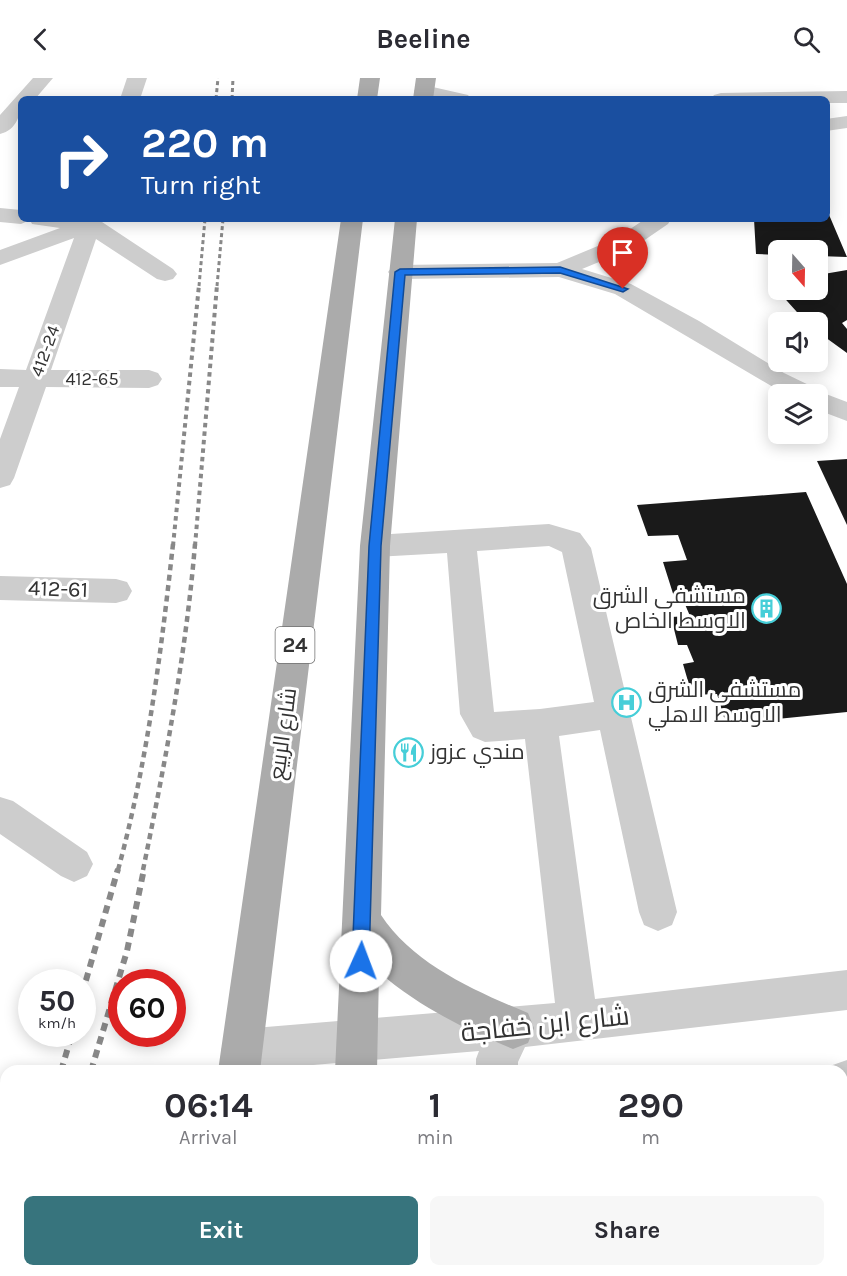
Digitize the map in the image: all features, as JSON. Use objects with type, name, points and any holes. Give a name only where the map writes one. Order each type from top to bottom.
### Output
[{"type":"main road","points":[[368,96],[370,78]]},
{"type":"main road","name":"شارع الربيع","points":[[240,1061],[352,222]]},
{"type":"main road","points":[[356,1056],[375,546],[406,222]]},
{"type":"main road","points":[[362,920],[380,945],[406,969],[479,1013],[513,1028]]},
{"type":"street","points":[[26,96],[43,78]]},
{"type":"street","points":[[131,96],[137,78],[132,78]]},
{"type":"street","points":[[424,89],[450,96]]},
{"type":"street","points":[[830,97],[847,97]]},
{"type":"street","points":[[0,129],[18,105]]},
{"type":"street","points":[[830,111],[847,110]]},
{"type":"street","points":[[830,124],[847,122]]},
{"type":"street","points":[[0,215],[18,217]]},
{"type":"street","points":[[0,258],[89,222]]},
{"type":"street","name":"412-24","points":[[1,475],[91,222]]},
{"type":"street","points":[[92,222],[165,274]]},
{"type":"street","points":[[560,270],[625,243],[656,222]]},
{"type":"street","points":[[400,272],[560,270],[623,289],[690,326],[785,384]]},
{"type":"street","name":"412-65","points":[[0,378],[149,379]]},
{"type":"street","points":[[828,404],[847,412]]},
{"type":"street","points":[[375,546],[549,535],[569,541],[576,548],[658,912]]},
{"type":"street","points":[[461,541],[477,714],[485,727],[540,724],[614,714]]},
{"type":"street","name":"412-61","points":[[0,588],[116,591]]},
{"type":"street","points":[[540,724],[579,1022]]},
{"type":"street","points":[[0,813],[74,864]]},
{"type":"street","name":"شارع ابن خفاجة","points":[[240,1061],[356,1056],[513,1028],[847,990]]},
{"type":"street","points":[[497,1065],[497,1059],[513,1028]]},
{"type":"building","points":[[830,217],[847,257],[828,256],[828,240],[768,240],[768,255],[756,254],[754,222],[830,222]]},
{"type":"building","points":[[847,270],[847,320],[842,323],[847,329],[847,353],[828,339],[828,312],[797,312],[786,300],[828,300],[828,273]]},
{"type":"building","points":[[847,459],[847,525],[817,461]]},
{"type":"building","name":"مستشفى الشرق الاوسط الخاص","points":[[806,492],[847,584],[847,712],[726,724],[717,694],[692,695],[683,664],[694,662],[687,645],[678,645],[671,617],[690,616],[684,602],[676,603],[663,562],[687,560],[678,535],[648,536],[637,505]]},
{"type":"railway","points":[[216,96],[218,78]]},
{"type":"railway","points":[[232,96],[233,78]]},
{"type":"railway","points":[[199,286],[205,222]]},
{"type":"railway","points":[[217,286],[223,222]]},
{"type":"railway","points":[[173,546],[199,285]]},
{"type":"railway","points":[[195,546],[217,285]]},
{"type":"railway","points":[[118,870],[145,749],[173,544]]},
{"type":"railway","points":[[143,870],[167,749],[195,544]]},
{"type":"railway","points":[[89,969],[118,869]]},
{"type":"railway","points":[[93,1065],[127,951],[144,869]]},
{"type":"railway","points":[[63,1065],[68,1047]]},
{"type":"place","name":"مستشفى الشرق الاوسط الخاص","points":[[767,609]]},
{"type":"place","name":"مستشفى الشرق الاوسط الاهلي","points":[[627,703]]},
{"type":"place","name":"مندي عزوز","points":[[409,752]]},
{"type":"route","points":[[361,961],[375,546],[400,272],[560,270],[623,289]]}]
